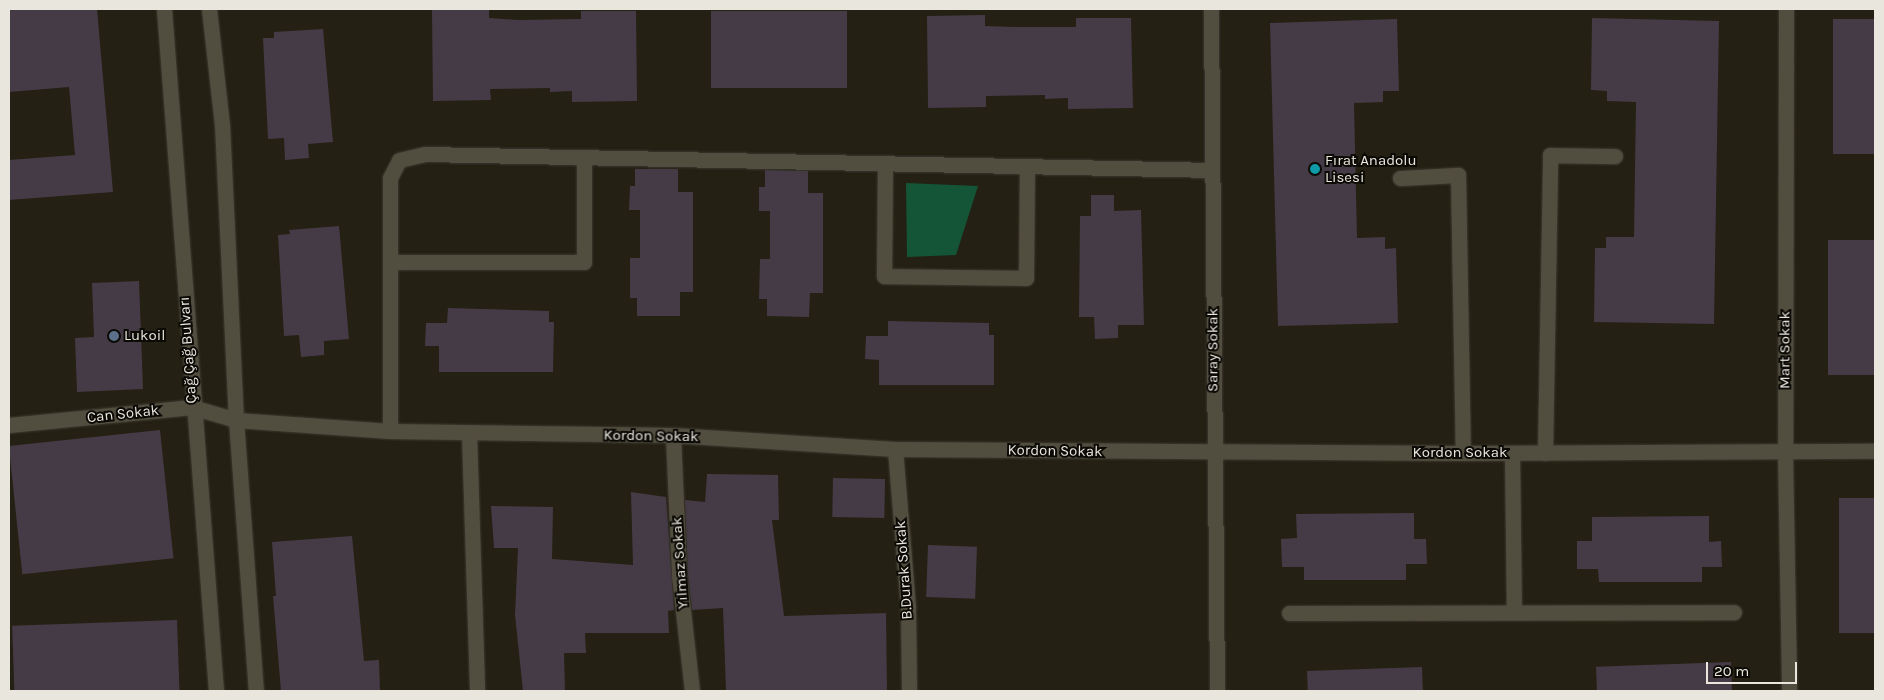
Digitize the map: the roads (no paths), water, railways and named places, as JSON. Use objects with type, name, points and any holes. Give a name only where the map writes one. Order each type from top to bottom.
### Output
[{"type":"street","name":"Çağ Çağ Bulvarı","points":[[164,9],[192,407],[216,691]]},
{"type":"street","points":[[209,9],[222,124],[236,420],[256,691]]},
{"type":"street","name":"Saray Sokak","points":[[1211,9],[1217,691]]},
{"type":"street","name":"Mart Sokak","points":[[1786,9],[1785,454],[1790,691]]},
{"type":"street","points":[[390,431],[390,178],[399,160],[425,154],[1212,170]]},
{"type":"street","points":[[1546,454],[1550,155],[1615,156]]},
{"type":"street","points":[[390,262],[584,262],[584,158]]},
{"type":"street","points":[[885,164],[884,276],[1026,278],[1027,166]]},
{"type":"street","points":[[1400,178],[1458,175],[1463,454]]},
{"type":"street","name":"Can Sokak","points":[[9,425],[192,407],[236,420]]},
{"type":"street","name":"Kordon Sokak","points":[[236,420],[390,431],[672,435],[894,449],[1463,454],[1785,454],[1875,451]]},
{"type":"street","points":[[469,433],[477,691]]},
{"type":"street","name":"Yılmaz Sokak","points":[[672,435],[679,575],[692,691]]},
{"type":"street","name":"B.Durak Sokak","points":[[894,449],[908,607],[909,691]]},
{"type":"street","points":[[1512,454],[1514,612]]},
{"type":"street","points":[[1289,613],[1734,612]]},
{"type":"place","name":"Fırat Anadolu Lisesi","points":[[1315,169]]},
{"type":"place","name":"Lukoil","points":[[114,336]]}]
